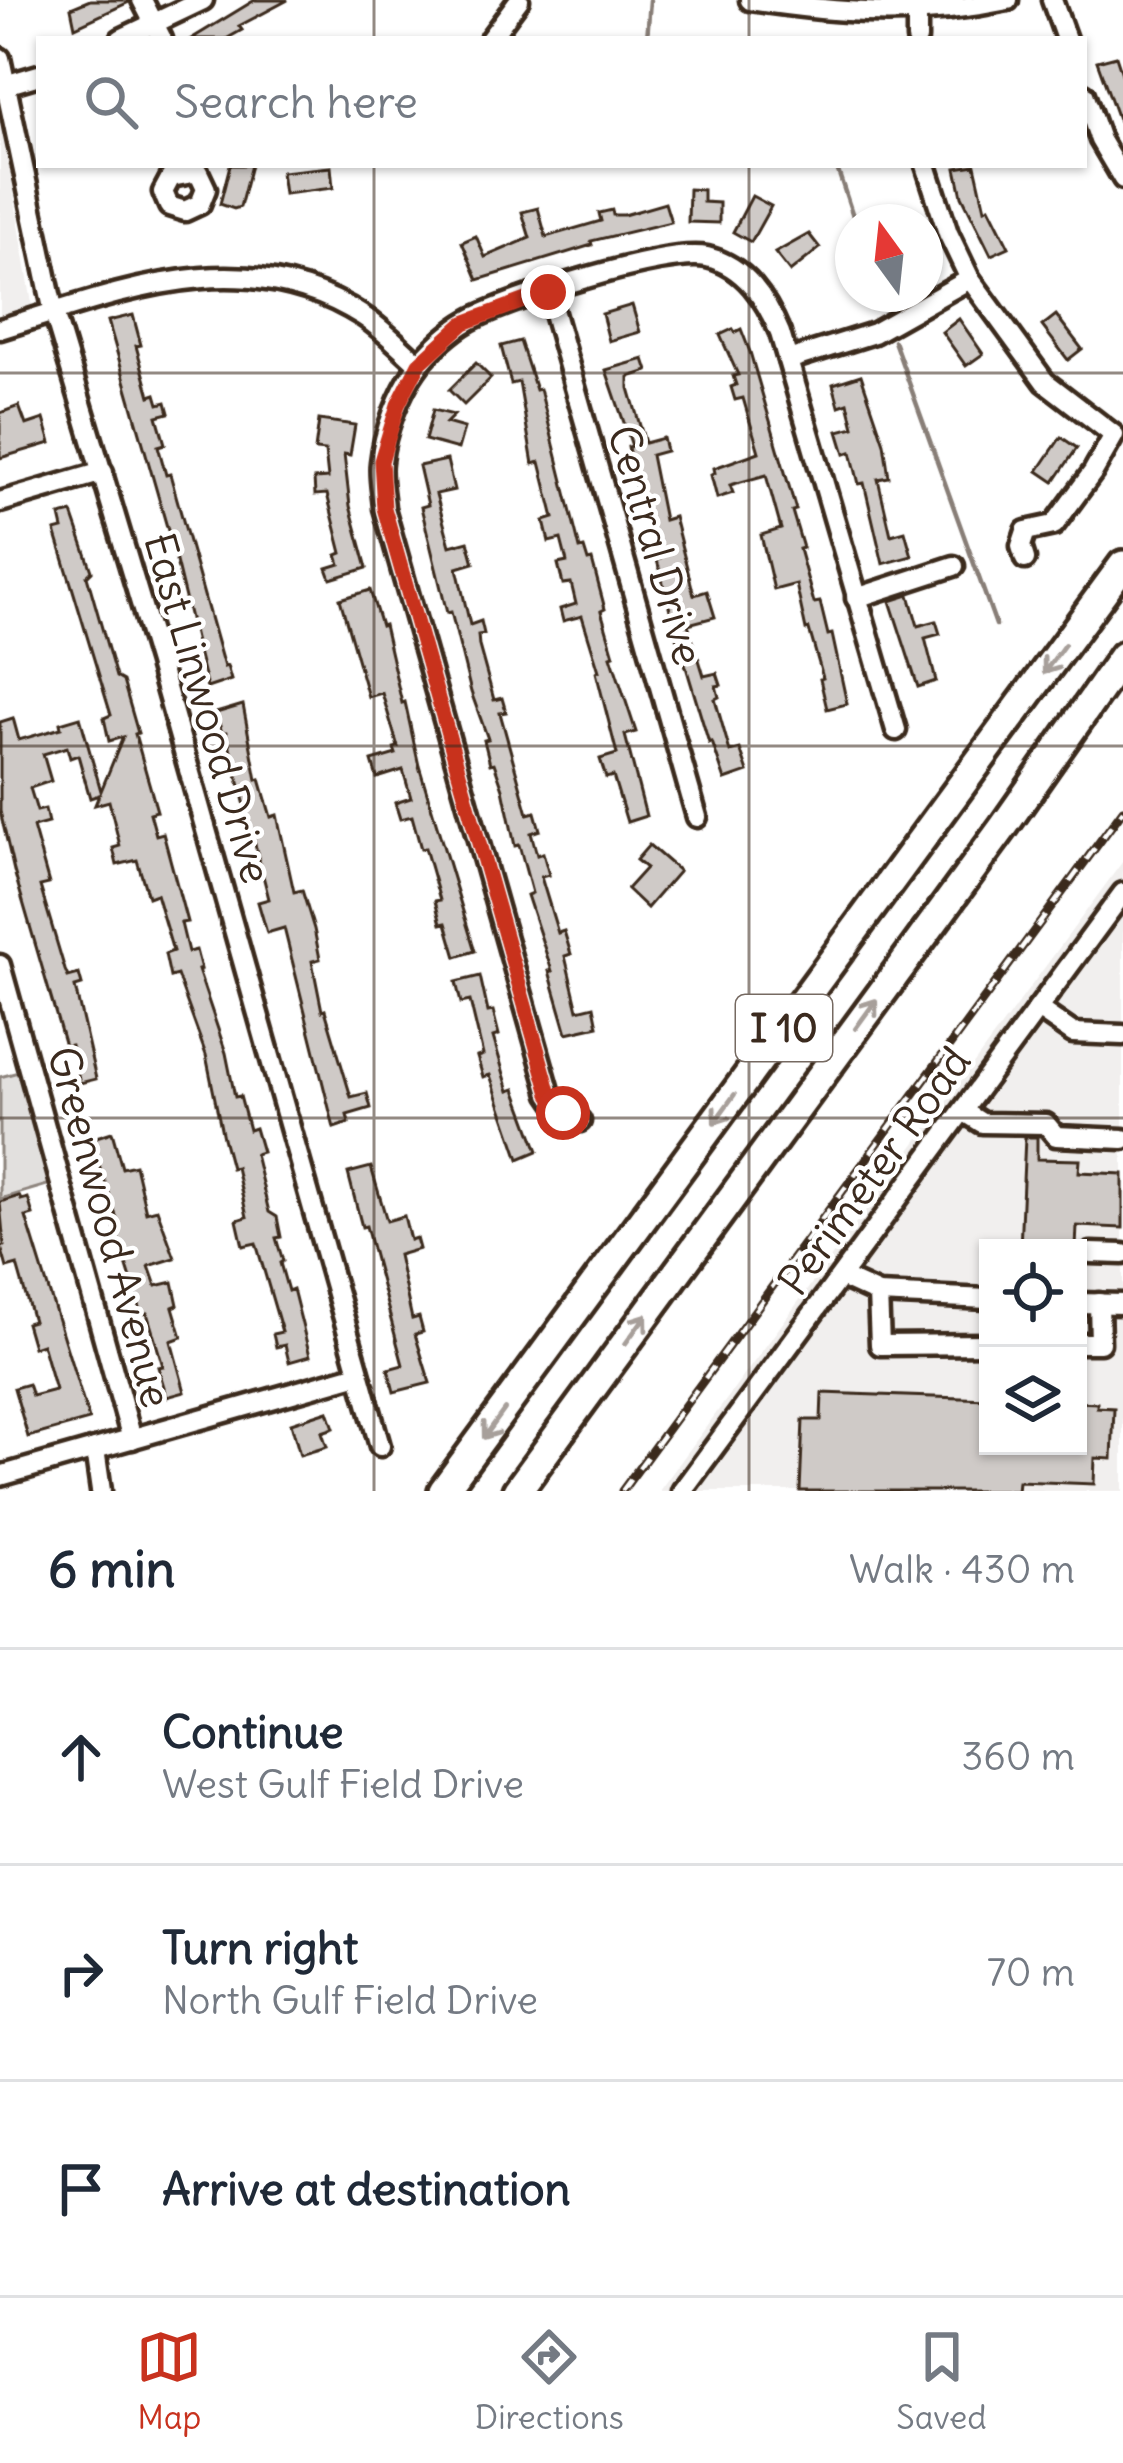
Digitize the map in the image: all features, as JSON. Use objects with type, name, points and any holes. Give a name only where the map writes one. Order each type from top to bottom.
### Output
[{"type":"highway","name":"I 10","points":[[443,1491],[1123,565]]},
{"type":"highway","name":"I 10","points":[[517,1491],[1123,656]]},
{"type":"street","points":[[142,0],[158,32],[203,0]]},
{"type":"street","points":[[492,36],[519,0]]},
{"type":"street","points":[[750,0],[814,10],[917,15],[1008,0]]},
{"type":"street","points":[[1052,0],[1065,36]]},
{"type":"street","points":[[917,15],[917,36]]},
{"type":"street","name":"East Linwood Drive","points":[[0,58],[5,123],[54,313],[380,1446]]},
{"type":"street","points":[[4,85],[36,76]]},
{"type":"street","points":[[1087,103],[1100,140],[1123,179]]},
{"type":"street","points":[[927,168],[948,233],[970,279],[1045,382],[1114,435],[1054,525],[1026,531],[1021,546],[1025,559]]},
{"type":"street","points":[[580,1121],[563,1113],[550,1094],[384,508],[381,461],[398,405],[419,364],[464,323],[548,292],[684,255],[729,265],[762,296],[780,333],[896,730]]},
{"type":"street","points":[[0,329],[175,278],[228,274],[298,287],[331,299],[365,318],[419,364]]},
{"type":"street","points":[[788,360],[874,333],[970,279]]},
{"type":"street","name":"Central Drive","points":[[548,292],[697,817]]},
{"type":"street","points":[[0,502],[103,472]]},
{"type":"street","points":[[856,598],[953,566]]},
{"type":"street","name":"Perimeter Road","points":[[682,1491],[1123,893]]},
{"type":"street","name":"Greenwood Avenue","points":[[0,965],[132,1438]]},
{"type":"street","points":[[1038,1009],[1073,1033],[1123,1035]]},
{"type":"street","points":[[963,1111],[982,1123],[1046,1124],[1056,1136],[1123,1138]]},
{"type":"street","points":[[1091,1253],[1123,1254]]},
{"type":"street","points":[[841,1277],[878,1294],[979,1299]]},
{"type":"street","points":[[878,1294],[880,1345],[979,1343]]},
{"type":"street","points":[[1087,1303],[1123,1304]]},
{"type":"street","points":[[1087,1343],[1100,1342],[1099,1304]]},
{"type":"street","points":[[0,1476],[359,1374]]},
{"type":"street","points":[[95,1449],[101,1491]]},
{"type":"shaded area","points":[[0,109],[33,310],[0,320]]},
{"type":"shaded area","points":[[1123,861],[1123,1491],[659,1491]]},
{"type":"shaded area","points":[[22,1071],[54,1183],[0,1199],[0,1077]]},
{"type":"building","points":[[90,0],[129,2],[75,27],[71,8]]},
{"type":"building","points":[[255,0],[288,0],[239,26],[242,30],[231,36],[196,36]]},
{"type":"building","points":[[1116,56],[1123,77],[1122,130],[1097,61]]},
{"type":"building","points":[[229,168],[250,168],[240,207],[220,204]]},
{"type":"building","points":[[331,168],[333,188],[284,194],[281,172]]},
{"type":"building","points":[[956,168],[976,168],[985,209],[989,207],[1009,247],[991,255],[962,196]]},
{"type":"building","points":[[689,189],[703,190],[703,202],[719,203],[719,223],[688,222]]},
{"type":"building","points":[[752,196],[771,206],[751,242],[733,232]]},
{"type":"building","points":[[665,203],[671,222],[591,241],[592,245],[478,280],[462,242],[476,236],[485,257],[530,238],[522,212],[538,208],[546,237],[601,221],[599,213],[612,210],[613,215],[624,215]]},
{"type":"building","points":[[809,234],[820,248],[790,272],[775,253]]},
{"type":"building","points":[[632,305],[640,332],[609,341],[602,314]]},
{"type":"building","points":[[133,315],[150,396],[156,394],[159,404],[166,402],[169,413],[157,416],[165,444],[158,446],[231,680],[207,688],[108,321]]},
{"type":"building","points":[[1056,315],[1082,349],[1068,360],[1042,326]]},
{"type":"building","points":[[959,319],[983,354],[966,366],[942,332]]},
{"type":"building","points":[[741,329],[750,352],[796,510],[792,511],[803,548],[799,549],[814,603],[820,602],[828,635],[832,634],[847,704],[827,709],[796,584],[774,590],[761,535],[781,529],[766,475],[730,485],[733,493],[717,498],[711,475],[714,468],[759,452],[743,398],[735,400],[731,387],[736,385],[733,376],[738,375],[720,335]]},
{"type":"building","points":[[520,341],[536,390],[540,389],[580,549],[592,560],[611,656],[636,732],[625,735],[646,816],[627,822],[613,776],[606,778],[600,759],[617,754],[599,671],[582,616],[563,621],[560,609],[576,604],[571,583],[563,584],[558,564],[567,562],[561,539],[549,542],[544,521],[554,518],[540,462],[533,464],[519,382],[511,384],[501,346]]},
{"type":"building","points":[[644,359],[648,371],[629,377],[629,388],[645,443],[663,438],[666,451],[651,455],[664,520],[674,517],[694,595],[707,591],[715,617],[688,624],[704,676],[717,673],[721,685],[716,686],[719,697],[715,699],[730,752],[740,749],[748,772],[725,780],[677,637],[660,559],[634,481],[628,447],[632,446],[606,370]]},
{"type":"building","points":[[476,363],[491,378],[464,405],[449,390]]},
{"type":"building","points":[[861,375],[884,443],[889,477],[878,479],[891,535],[905,531],[912,556],[883,564],[864,483],[859,484],[851,452],[845,454],[838,431],[854,427],[848,403],[839,406],[833,384]]},
{"type":"building","points":[[19,406],[26,425],[44,419],[51,443],[0,458],[0,413]]},
{"type":"building","points":[[433,410],[454,415],[446,423],[464,428],[458,449],[425,440]]},
{"type":"building","points":[[319,420],[355,425],[350,455],[344,454],[350,506],[367,568],[331,579],[327,568],[340,564],[337,555],[342,553],[327,494],[315,495],[314,479],[328,478],[325,451],[315,450]]},
{"type":"building","points":[[1061,437],[1077,448],[1054,482],[1038,471]]},
{"type":"building","points":[[447,460],[454,490],[436,494],[450,546],[468,541],[474,563],[457,568],[470,625],[481,621],[484,634],[478,635],[479,646],[494,700],[502,698],[506,712],[500,713],[528,814],[535,812],[540,830],[531,833],[549,875],[541,877],[558,933],[564,931],[571,954],[565,956],[578,1010],[594,1006],[598,1026],[567,1033],[527,895],[532,893],[519,845],[515,846],[503,789],[494,763],[490,764],[484,740],[488,739],[451,612],[447,613],[421,507],[428,505],[419,466]]},
{"type":"building","points":[[72,513],[92,571],[87,576],[116,677],[123,681],[138,733],[157,811],[150,813],[156,835],[163,833],[187,922],[181,923],[188,952],[196,950],[235,1097],[240,1096],[249,1130],[255,1128],[262,1152],[255,1154],[269,1212],[277,1217],[280,1263],[288,1291],[293,1289],[310,1356],[289,1362],[285,1345],[276,1347],[273,1334],[282,1332],[256,1243],[243,1246],[237,1220],[247,1217],[236,1167],[231,1168],[206,1055],[177,975],[170,977],[165,954],[173,951],[156,894],[148,897],[137,860],[117,865],[113,848],[120,846],[109,801],[95,805],[99,795],[90,798],[78,755],[70,758],[67,747],[43,754],[51,781],[30,788],[37,811],[45,809],[48,823],[33,827],[49,884],[40,886],[65,970],[68,977],[79,974],[82,985],[75,987],[96,1079],[80,1083],[71,1045],[65,1046],[14,871],[0,811],[0,722],[13,718],[19,740],[80,717],[101,791],[123,737],[109,741],[104,718],[111,715],[55,531],[63,529],[60,516]]},
{"type":"building","points":[[370,590],[384,625],[419,766],[475,951],[456,957],[446,923],[441,924],[435,901],[440,900],[425,848],[421,849],[412,816],[400,819],[395,803],[411,798],[403,770],[377,778],[372,761],[396,754],[398,747],[382,693],[368,697],[340,599]]},
{"type":"building","points":[[909,595],[918,626],[936,621],[940,634],[925,638],[936,681],[918,687],[890,601]]},
{"type":"building","points":[[243,705],[257,780],[271,817],[277,815],[294,892],[302,890],[314,929],[320,959],[312,961],[322,1011],[351,1097],[367,1093],[371,1108],[347,1115],[349,1123],[334,1128],[284,928],[267,933],[258,902],[269,899],[226,732],[222,733],[216,713]]},
{"type":"building","points":[[649,845],[679,871],[647,908],[627,889],[646,868],[636,860]]},
{"type":"building","points":[[480,976],[488,1012],[493,1011],[499,1035],[493,1037],[509,1091],[515,1089],[538,1151],[519,1159],[490,1075],[483,1077],[477,1057],[483,1055],[470,1001],[461,1003],[456,982]]},
{"type":"building","points":[[112,1132],[122,1168],[135,1165],[146,1212],[157,1209],[175,1258],[149,1266],[156,1286],[173,1282],[178,1305],[173,1307],[182,1337],[171,1341],[185,1392],[167,1397],[158,1367],[163,1366],[147,1313],[142,1314],[90,1139]]},
{"type":"building","points":[[1025,1137],[1037,1137],[1037,1159],[1080,1160],[1079,1172],[1123,1174],[1123,1228],[1077,1226],[1076,1239],[1020,1239]]},
{"type":"building","points":[[371,1167],[387,1221],[404,1216],[410,1240],[416,1238],[419,1249],[398,1255],[412,1319],[419,1317],[423,1332],[415,1334],[430,1383],[394,1392],[388,1369],[403,1365],[348,1173]]},
{"type":"building","points":[[28,1198],[33,1215],[26,1217],[89,1420],[28,1437],[14,1388],[28,1384],[32,1396],[55,1390],[42,1344],[33,1347],[26,1323],[33,1321],[17,1265],[7,1268],[1,1247],[0,1202]]},
{"type":"building","points":[[822,1393],[979,1399],[979,1455],[1087,1455],[1087,1402],[1097,1403],[1097,1407],[1114,1408],[1112,1459],[1095,1458],[1094,1484],[1018,1481],[1017,1491],[800,1491],[803,1420],[821,1420]]},
{"type":"building","points":[[328,1411],[334,1428],[322,1432],[327,1447],[300,1455],[291,1423]]},
{"type":"waterway","points":[[647,36],[650,0]]},
{"type":"waterway","points":[[837,168],[849,204]]},
{"type":"waterway","points":[[894,341],[996,625]]},
{"type":"railway","points":[[622,1491],[1123,810]]},
{"type":"route","points":[[548,292],[464,323],[419,364],[404,389],[381,461],[384,508],[550,1094],[563,1113]]}]
